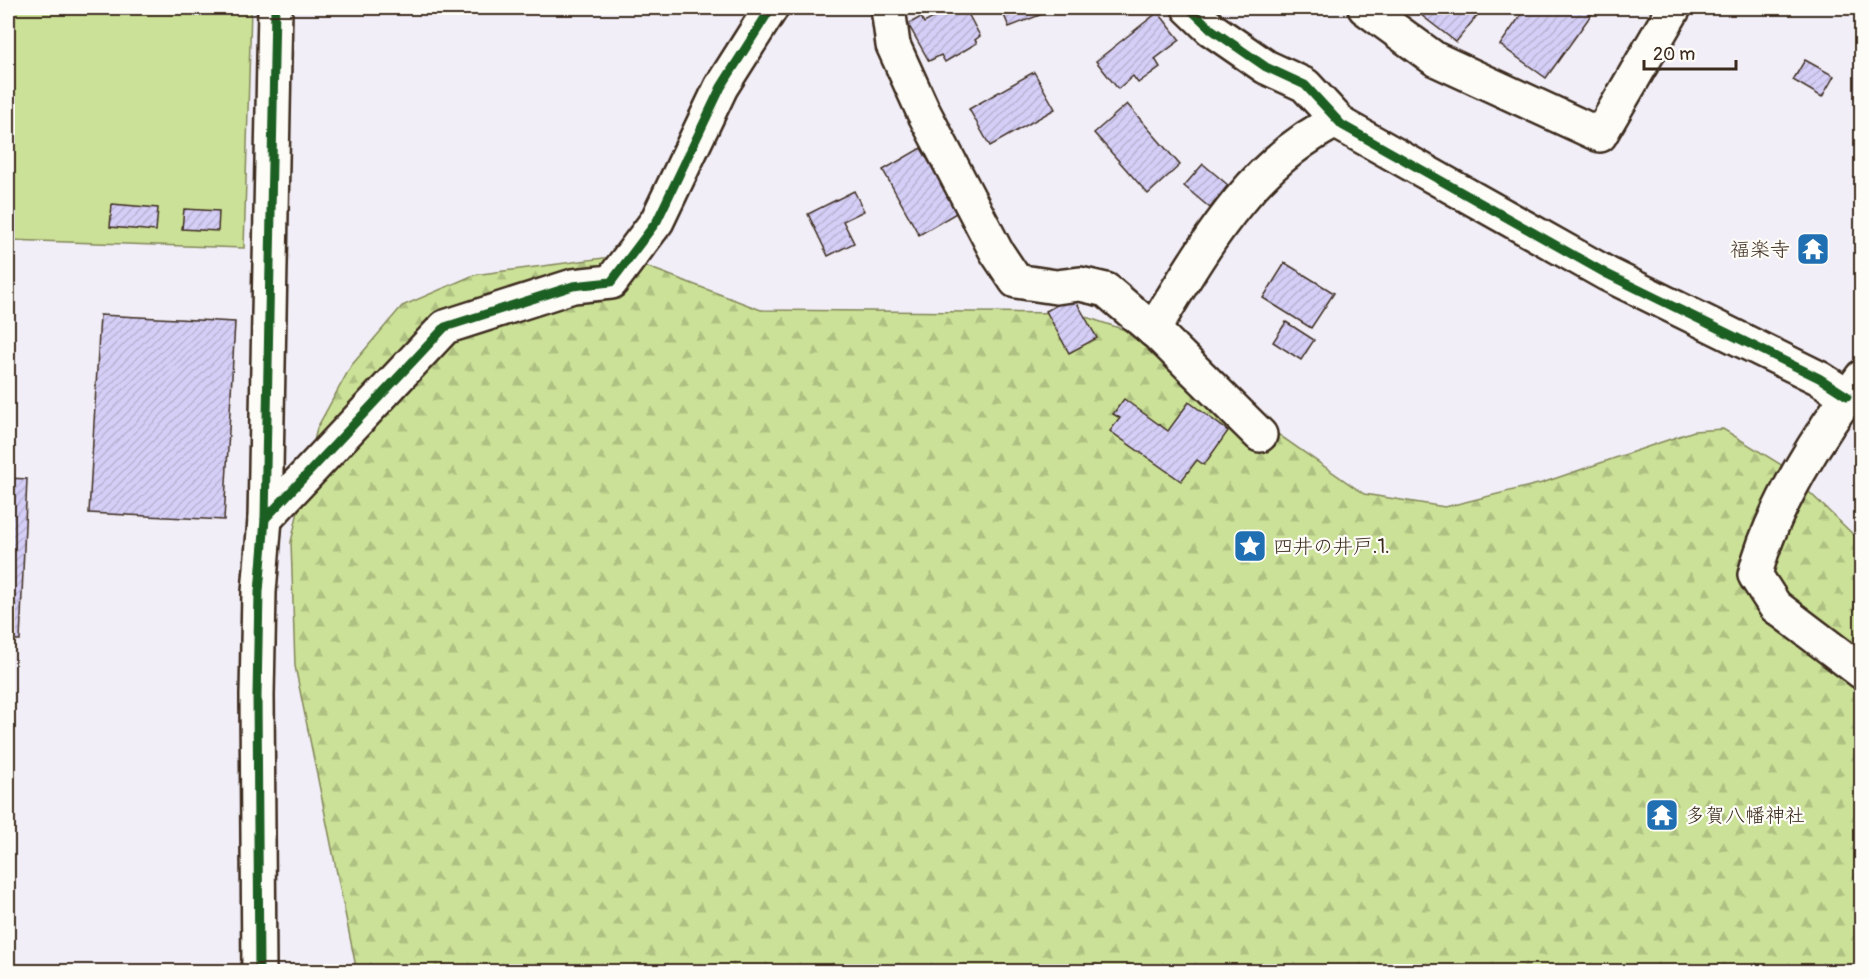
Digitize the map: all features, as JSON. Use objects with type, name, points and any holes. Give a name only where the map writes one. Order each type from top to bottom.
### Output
[{"type":"street","points":[[259,972],[257,695],[259,592],[265,519],[274,8]]},
{"type":"street","points":[[265,519],[445,327],[573,286],[610,282],[657,221],[721,87],[771,8]]},
{"type":"street","points":[[888,8],[893,45],[923,111],[996,252],[1016,281],[1049,287],[1080,284],[1107,290],[1153,330],[1260,435]]},
{"type":"street","points":[[1189,8],[1211,29],[1266,67],[1305,85],[1342,125],[1607,274],[1819,378],[1854,387],[1826,424],[1762,545],[1755,575],[1775,606],[1862,672]]},
{"type":"street","points":[[1365,8],[1435,59],[1600,135],[1674,8]]},
{"type":"street","points":[[1153,330],[1201,252],[1235,204],[1288,151],[1318,130],[1338,120]]},
{"type":"green space","points":[[8,8],[251,8],[244,248],[8,240]]},
{"type":"green space","points":[[619,256],[761,310],[1074,313],[1131,332],[1364,494],[1445,507],[1542,483],[1694,431],[1723,429],[1780,464],[1861,542],[1861,971],[357,972],[295,666],[291,542],[317,428],[351,366],[402,306],[474,275]]},
{"type":"building","points":[[952,8],[965,8],[980,36],[975,40],[977,43],[945,62],[941,55],[929,61],[908,24],[921,17],[924,23]]},
{"type":"building","points":[[1001,8],[1049,8],[1050,11],[1009,27]]},
{"type":"building","points":[[1412,8],[1483,8],[1456,42]]},
{"type":"building","points":[[1517,8],[1596,8],[1546,78],[1500,45],[1523,12]]},
{"type":"building","points":[[1158,12],[1180,40],[1155,59],[1160,67],[1138,83],[1133,76],[1118,89],[1096,61]]},
{"type":"building","points":[[1805,60],[1834,76],[1822,97],[1793,80]]},
{"type":"building","points":[[1034,72],[1055,109],[990,146],[969,109]]},
{"type":"building","points":[[1127,104],[1180,165],[1148,194],[1094,133]]},
{"type":"building","points":[[921,148],[958,212],[919,235],[883,170]]},
{"type":"building","points":[[1203,164],[1228,185],[1210,208],[1184,186]]},
{"type":"building","points":[[854,191],[864,211],[843,221],[854,243],[828,256],[808,214]]},
{"type":"building","points":[[112,204],[158,208],[156,231],[110,227]]},
{"type":"building","points":[[184,209],[219,211],[218,231],[182,229]]},
{"type":"building","points":[[1285,263],[1334,293],[1311,328],[1263,298]]},
{"type":"building","points":[[1073,296],[1097,338],[1069,353],[1046,311]]},
{"type":"building","points":[[100,315],[235,322],[224,520],[89,513]]},
{"type":"building","points":[[1286,322],[1314,340],[1301,360],[1273,342]]},
{"type":"building","points":[[1124,399],[1168,431],[1189,402],[1228,431],[1204,465],[1197,460],[1181,481],[1110,431],[1120,418],[1113,414]]},
{"type":"building","points":[[8,478],[27,479],[20,640],[8,640]]},
{"type":"building","points":[[8,736],[11,736],[8,868]]},
{"type":"cycle path","points":[[259,972],[257,695],[259,592],[265,519],[275,8]]},
{"type":"cycle path","points":[[265,519],[445,327],[573,286],[611,282],[657,221],[721,87],[771,8]]},
{"type":"cycle path","points":[[1189,8],[1211,29],[1266,67],[1305,85],[1342,125],[1607,274],[1819,378],[1847,396]]},
{"type":"place","name":"福楽寺","points":[[1813,249]]},
{"type":"place","name":"四井の井戸.1.","points":[[1250,546]]},
{"type":"place","name":"多賀八幡神社","points":[[1662,815]]}]
